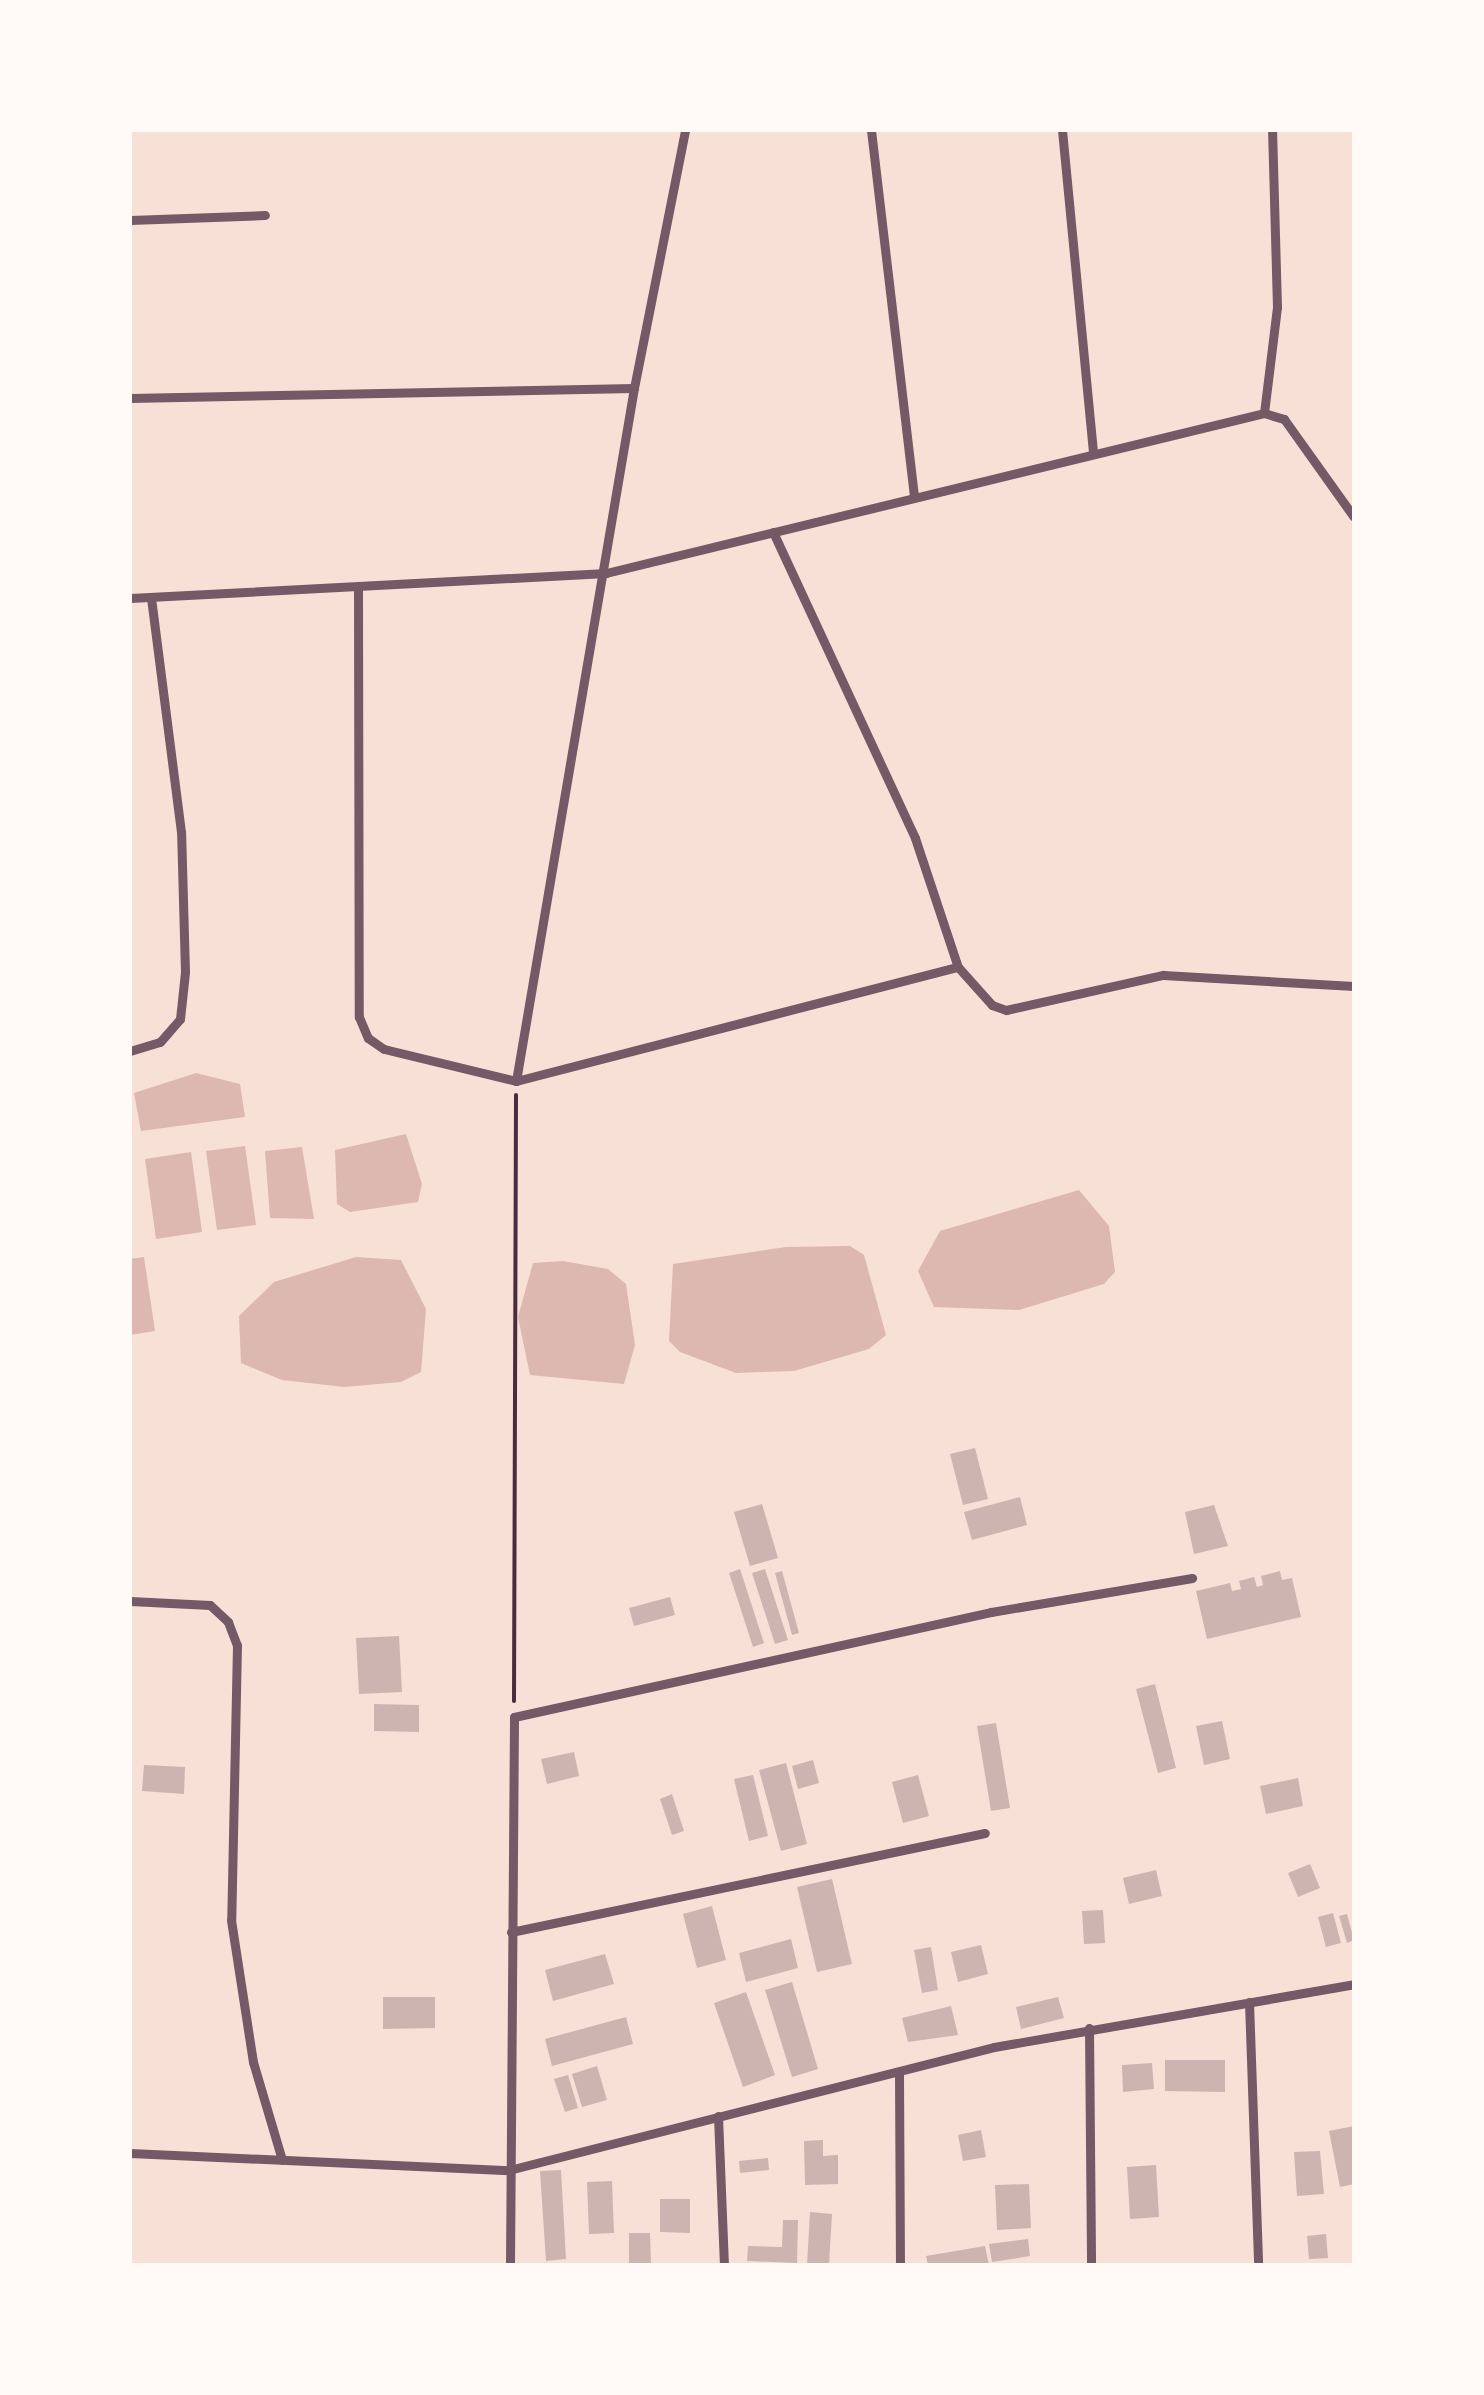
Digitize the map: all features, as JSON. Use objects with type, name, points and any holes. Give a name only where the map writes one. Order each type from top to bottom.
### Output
[{"type":"street","points":[[516,1081],[606,572],[634,388],[685,130]]},
{"type":"street","points":[[871,130],[914,497]]},
{"type":"street","points":[[1062,130],[1093,453]]},
{"type":"street","points":[[1264,414],[1277,307],[1272,130]]},
{"type":"street","points":[[130,220],[266,215]]},
{"type":"street","points":[[130,398],[634,388]]},
{"type":"street","points":[[130,598],[606,572],[1264,414],[1284,419],[1354,517]]},
{"type":"street","points":[[773,532],[916,838],[958,967],[992,1006],[1006,1010],[1163,975],[1354,986]]},
{"type":"street","points":[[358,587],[359,1018],[368,1038],[384,1049],[516,1081],[958,967]]},
{"type":"street","points":[[130,1051],[160,1042],[180,1019],[185,972],[181,832],[151,597]]},
{"type":"street","points":[[510,2265],[514,1717],[990,1612],[1192,1578]]},
{"type":"street","points":[[130,1600],[210,1605],[228,1622],[237,1644],[231,1920],[254,2062],[282,2160]]},
{"type":"street","points":[[511,1932],[985,1833]]},
{"type":"street","points":[[130,2153],[509,2170],[1089,2028],[1354,1984]]},
{"type":"street","points":[[1249,2002],[1258,2265]]},
{"type":"street","points":[[1089,2028],[1091,2265]]},
{"type":"street","points":[[898,2075],[900,2265]]},
{"type":"street","points":[[718,2116],[724,2265]]},
{"type":"path","points":[[514,1717],[516,1081]]},
{"type":"shaded area","points":[[196,1073],[240,1084],[245,1117],[141,1131],[134,1093]]},
{"type":"shaded area","points":[[406,1134],[422,1184],[418,1202],[350,1212],[337,1204],[335,1150]]},
{"type":"shaded area","points":[[245,1146],[256,1225],[217,1230],[206,1151]]},
{"type":"shaded area","points":[[302,1147],[314,1219],[270,1218],[265,1151]]},
{"type":"shaded area","points":[[191,1152],[202,1232],[156,1239],[145,1159]]},
{"type":"shaded area","points":[[1079,1190],[1109,1226],[1115,1272],[1104,1284],[1019,1310],[934,1307],[918,1271],[940,1231]]},
{"type":"shaded area","points":[[850,1246],[864,1255],[886,1335],[869,1349],[794,1371],[736,1373],[680,1352],[669,1341],[673,1264],[786,1247]]},
{"type":"shaded area","points":[[144,1257],[155,1331],[130,1335],[130,1259]]},
{"type":"shaded area","points":[[356,1257],[401,1260],[426,1309],[421,1372],[401,1382],[344,1387],[282,1380],[241,1363],[239,1316],[274,1282]]},
{"type":"shaded area","points":[[563,1261],[608,1269],[626,1284],[635,1345],[624,1384],[530,1375],[518,1317],[533,1263]]},
{"type":"building","points":[[975,1448],[988,1499],[963,1505],[950,1454]]},
{"type":"building","points":[[1020,1497],[1027,1525],[972,1540],[964,1512]]},
{"type":"building","points":[[762,1504],[778,1558],[750,1566],[734,1512]]},
{"type":"building","points":[[1214,1505],[1228,1546],[1194,1554],[1185,1512]]},
{"type":"building","points":[[740,1569],[764,1643],[753,1647],[729,1573]]},
{"type":"building","points":[[765,1569],[788,1640],[775,1644],[752,1573]]},
{"type":"building","points":[[782,1571],[799,1633],[792,1635],[775,1573]]},
{"type":"building","points":[[1280,1571],[1282,1580],[1292,1578],[1301,1617],[1207,1639],[1196,1591],[1230,1583],[1232,1591],[1241,1589],[1239,1581],[1254,1577],[1257,1587],[1263,1585],[1261,1576]]},
{"type":"building","points":[[670,1597],[675,1615],[634,1626],[629,1608]]},
{"type":"building","points":[[399,1636],[402,1692],[359,1694],[356,1638]]},
{"type":"building","points":[[1155,1684],[1176,1768],[1158,1773],[1136,1689]]},
{"type":"building","points":[[374,1704],[419,1705],[419,1732],[374,1731]]},
{"type":"building","points":[[1222,1721],[1230,1759],[1204,1765],[1196,1726]]},
{"type":"building","points":[[996,1723],[1010,1808],[991,1811],[977,1726]]},
{"type":"building","points":[[574,1752],[579,1776],[547,1784],[541,1759]]},
{"type":"building","points":[[813,1760],[819,1783],[798,1789],[792,1766]]},
{"type":"building","points":[[786,1763],[807,1844],[781,1851],[759,1770]]},
{"type":"building","points":[[144,1765],[185,1767],[184,1794],[142,1791]]},
{"type":"building","points":[[753,1775],[768,1836],[749,1841],[734,1779]]},
{"type":"building","points":[[918,1775],[929,1816],[903,1823],[892,1782]]},
{"type":"building","points":[[1298,1778],[1303,1806],[1266,1814],[1260,1786]]},
{"type":"building","points":[[672,1794],[684,1831],[672,1835],[660,1799]]},
{"type":"building","points":[[1310,1864],[1320,1888],[1298,1897],[1288,1873]]},
{"type":"building","points":[[1156,1870],[1162,1896],[1129,1904],[1123,1878]]},
{"type":"building","points":[[832,1879],[852,1964],[817,1972],[797,1887]]},
{"type":"building","points":[[712,1906],[726,1960],[697,1968],[683,1914]]},
{"type":"building","points":[[1103,1910],[1105,1943],[1084,1944],[1082,1911]]},
{"type":"building","points":[[1333,1913],[1341,1943],[1326,1947],[1318,1917]]},
{"type":"building","points":[[1347,1914],[1354,1940],[1347,1943],[1339,1916]]},
{"type":"building","points":[[791,1939],[798,1968],[746,1982],[739,1953]]},
{"type":"building","points":[[981,1945],[988,1974],[958,1982],[951,1952]]},
{"type":"building","points":[[931,1947],[938,1990],[922,1993],[914,1950]]},
{"type":"building","points":[[605,1954],[614,1984],[553,2001],[545,1970]]},
{"type":"building","points":[[792,1982],[818,2069],[792,2077],[765,1990]]},
{"type":"building","points":[[746,1992],[775,2075],[743,2087],[714,2003]]},
{"type":"building","points":[[383,1997],[435,1997],[435,2028],[383,2029]]},
{"type":"building","points":[[1058,1997],[1064,2018],[1021,2029],[1016,2007]]},
{"type":"building","points":[[951,2006],[958,2035],[908,2042],[902,2018]]},
{"type":"building","points":[[626,2017],[633,2044],[552,2066],[545,2039]]},
{"type":"building","points":[[1165,2060],[1225,2060],[1225,2092],[1165,2091]]},
{"type":"building","points":[[1152,2063],[1154,2089],[1123,2092],[1122,2065]]},
{"type":"building","points":[[597,2066],[607,2100],[582,2107],[572,2074]]},
{"type":"building","points":[[568,2075],[578,2108],[565,2112],[554,2079]]},
{"type":"building","points":[[1354,2126],[1354,2184],[1340,2187],[1329,2131]]},
{"type":"building","points":[[981,2130],[986,2157],[963,2161],[958,2135]]},
{"type":"building","points":[[823,2140],[823,2156],[838,2155],[838,2184],[805,2185],[804,2141]]},
{"type":"building","points":[[1320,2151],[1324,2194],[1297,2196],[1294,2152]]},
{"type":"building","points":[[768,2158],[769,2170],[740,2173],[739,2161]]},
{"type":"building","points":[[1156,2165],[1159,2217],[1130,2219],[1127,2167]]},
{"type":"building","points":[[561,2170],[566,2259],[546,2261],[540,2171]]},
{"type":"building","points":[[612,2181],[614,2233],[589,2234],[587,2182]]},
{"type":"building","points":[[1029,2184],[1031,2228],[997,2230],[995,2185]]},
{"type":"building","points":[[660,2199],[690,2199],[690,2233],[660,2232]]},
{"type":"building","points":[[810,2212],[832,2214],[829,2265],[807,2265]]},
{"type":"building","points":[[783,2220],[798,2220],[797,2263],[747,2261],[748,2246],[782,2247]]},
{"type":"building","points":[[629,2233],[650,2233],[651,2265],[629,2265]]},
{"type":"building","points":[[1326,2234],[1328,2258],[1309,2259],[1307,2236]]},
{"type":"building","points":[[1028,2239],[1030,2256],[992,2262],[989,2244]]},
{"type":"building","points":[[985,2246],[989,2265],[928,2265],[926,2256]]}]
